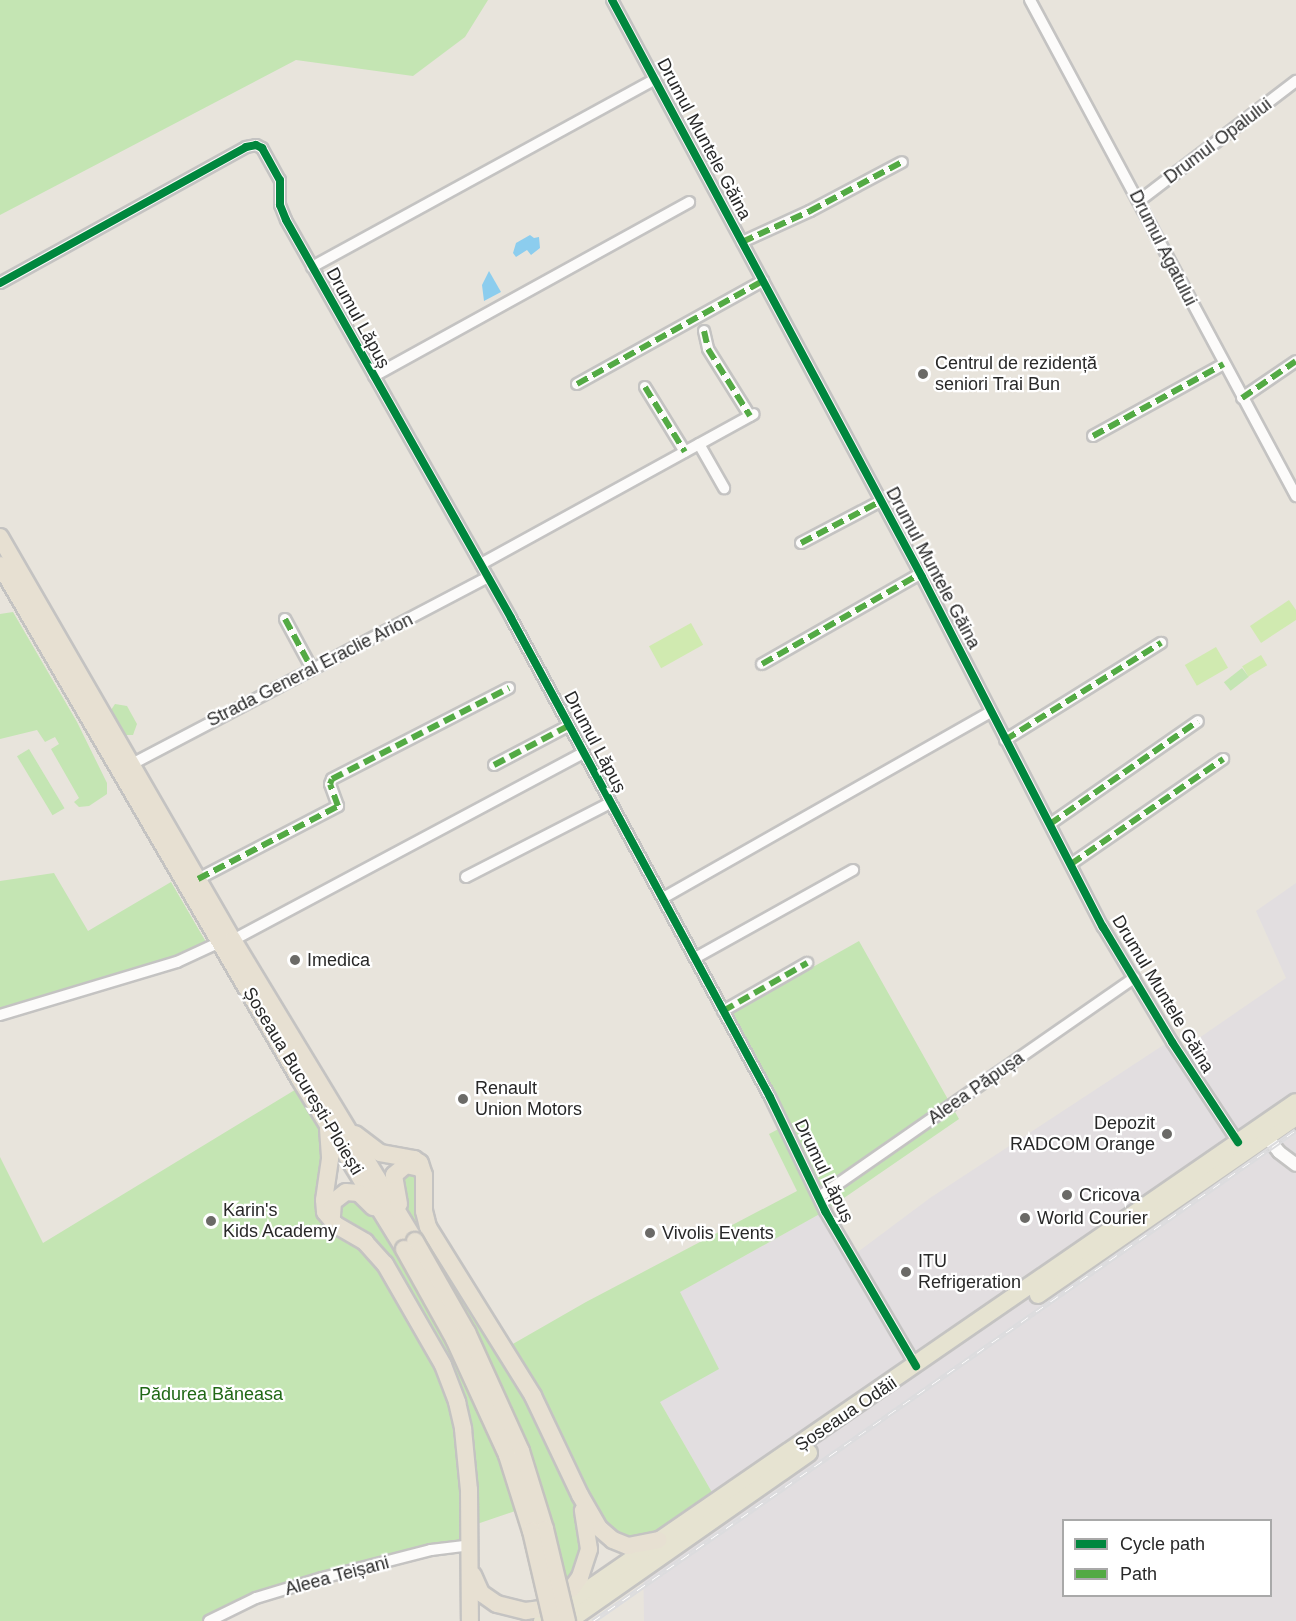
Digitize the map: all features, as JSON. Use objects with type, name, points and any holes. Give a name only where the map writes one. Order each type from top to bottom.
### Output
[{"type":"highway","name":"Șoseaua București-Ploiești","points":[[0,537],[198,879],[227,941]]},
{"type":"highway","name":"Șoseaua București-Ploiești","points":[[0,565],[409,1245],[468,1332],[521,1451],[545,1529],[568,1621]]},
{"type":"highway","points":[[470,1620],[468,1462],[461,1416],[447,1373],[385,1264],[365,1242],[336,1225],[328,1217],[324,1206],[334,1122],[375,1151],[414,1159],[423,1170],[424,1211],[428,1227],[542,1413],[590,1512],[606,1535],[621,1544],[634,1546],[658,1540]]},
{"type":"highway","points":[[398,1226],[394,1175],[406,1165],[416,1165],[423,1170]]},
{"type":"highway","points":[[336,1225],[332,1213],[333,1202],[341,1194],[350,1191],[359,1193],[398,1226]]},
{"type":"highway","name":"Șoseaua București-Ploiești","points":[[409,1245],[507,1455],[531,1531],[552,1621]]},
{"type":"highway","points":[[533,1619],[572,1588],[584,1568],[589,1540],[580,1495]]},
{"type":"highway","points":[[533,1619],[577,1590],[588,1574],[595,1538],[590,1512]]},
{"type":"highway","points":[[471,1569],[477,1587],[506,1621]]},
{"type":"highway","points":[[492,1602],[533,1619]]},
{"type":"main road","name":"Șoseaua Odăii","points":[[533,1619],[658,1540],[916,1366],[1296,1102]]},
{"type":"main road","name":"Șoseaua Odăii","points":[[568,1621],[1296,1117]]},
{"type":"street","name":"Drumul Muntele Găina","points":[[612,0],[920,574],[1103,927],[1172,1042],[1238,1142]]},
{"type":"street","name":"Drumul Agatului","points":[[1030,0],[1296,496]]},
{"type":"street","points":[[312,267],[655,79]]},
{"type":"street","name":"Drumul Opalului","points":[[1139,201],[1296,81]]},
{"type":"street","name":"Drumul Lăpuș","points":[[0,283],[246,147],[256,145],[262,148],[280,180],[280,205],[286,220],[481,564],[770,1097],[851,1257],[916,1366]]},
{"type":"street","points":[[742,242],[810,211],[903,162]]},
{"type":"street","points":[[374,376],[689,202]]},
{"type":"street","points":[[577,384],[763,281]]},
{"type":"street","points":[[481,564],[752,415],[708,349],[704,331]]},
{"type":"street","points":[[1242,398],[1296,361]]},
{"type":"street","points":[[1093,436],[1224,364]]},
{"type":"street","points":[[645,387],[685,452]]},
{"type":"street","points":[[699,444],[724,488]]},
{"type":"street","points":[[801,543],[881,501]]},
{"type":"street","points":[[762,664],[920,574]]},
{"type":"street","name":"Strada General Eraclie Arion","points":[[132,764],[488,577]]},
{"type":"street","points":[[285,619],[312,669]]},
{"type":"street","points":[[1005,740],[1161,643]]},
{"type":"street","points":[[198,879],[338,806],[330,784],[332,779],[509,688]]},
{"type":"street","points":[[663,898],[991,712]]},
{"type":"street","points":[[1050,824],[1198,721]]},
{"type":"street","points":[[494,765],[568,726]]},
{"type":"street","points":[[0,1015],[177,962],[227,941],[583,753]]},
{"type":"street","points":[[1071,864],[1223,759]]},
{"type":"street","points":[[466,878],[610,802]]},
{"type":"street","points":[[695,958],[853,870]]},
{"type":"street","points":[[723,1011],[807,963]]},
{"type":"street","name":"Aleea Păpușa","points":[[819,1197],[1134,978]]},
{"type":"street","points":[[1267,1137],[1279,1152],[1296,1164]]},
{"type":"street","name":"Aleea Teișani","points":[[209,1621],[256,1598],[322,1578],[431,1550],[469,1545]]},
{"type":"shaded area","points":[[1296,883],[1296,1621],[644,1621],[643,1549],[717,1501],[660,1402],[680,1292],[825,1211],[851,1257],[930,1198],[1165,1044],[1173,1056],[1286,978],[1256,911]]},
{"type":"green space","points":[[0,0],[488,0],[465,37],[413,76],[296,60],[0,215]]},
{"type":"green space","points":[[1289,600],[1296,610],[1296,620],[1261,643],[1250,626]]},
{"type":"green space","points":[[13,612],[77,722],[107,783],[107,794],[89,806],[79,807],[74,802],[79,798],[51,749],[59,744],[55,737],[45,742],[37,730],[0,739],[0,614]]},
{"type":"green space","points":[[691,623],[703,645],[661,668],[649,646]]},
{"type":"green space","points":[[1216,647],[1228,668],[1197,686],[1185,665]]},
{"type":"green space","points":[[1261,655],[1267,665],[1248,677],[1242,666]]},
{"type":"green space","points":[[1242,668],[1249,677],[1231,691],[1224,682]]},
{"type":"green space","points":[[115,704],[127,706],[137,724],[133,735],[125,735],[111,710]]},
{"type":"green space","points":[[29,749],[65,808],[53,815],[17,756]]},
{"type":"green space","points":[[54,873],[88,931],[171,882],[206,942],[194,951],[176,958],[0,1011],[0,881]]},
{"type":"green space","points":[[859,941],[959,1119],[825,1211],[680,1292],[719,1369],[660,1402],[717,1501],[658,1540],[621,1544],[582,1497],[589,1549],[562,1595],[405,1222],[394,1175],[416,1165],[423,1205],[504,1349],[586,1302],[797,1191],[769,1134],[784,1126],[726,1016]]},
{"type":"green space","name":"Pădurea Băneasa","points":[[303,1085],[328,1124],[331,1213],[354,1191],[404,1249],[524,1508],[474,1525],[474,1544],[322,1578],[209,1621],[0,1621],[0,1157],[43,1243]]},
{"type":"water","points":[[530,235],[534,238],[539,237],[540,248],[531,255],[527,250],[516,257],[513,253],[516,243]]},
{"type":"water","points":[[489,271],[501,292],[484,301],[482,285]]},
{"type":"railway","points":[[593,1621],[1296,1130]]},
{"type":"marked path","points":[[742,242],[810,211],[902,162]]},
{"type":"marked path","points":[[577,384],[763,281]]},
{"type":"marked path","points":[[704,331],[708,349],[750,416]]},
{"type":"marked path","points":[[1242,398],[1296,361]]},
{"type":"marked path","points":[[1093,436],[1224,364]]},
{"type":"marked path","points":[[645,387],[685,452]]},
{"type":"marked path","points":[[801,543],[881,501]]},
{"type":"marked path","points":[[762,664],[920,574]]},
{"type":"marked path","points":[[285,619],[312,669]]},
{"type":"marked path","points":[[1005,740],[1161,643]]},
{"type":"marked path","points":[[198,879],[338,806],[330,784],[332,779],[509,688]]},
{"type":"marked path","points":[[1050,824],[1198,721]]},
{"type":"marked path","points":[[494,765],[568,726]]},
{"type":"marked path","points":[[1071,864],[1223,759]]},
{"type":"marked path","points":[[723,1011],[807,963]]},
{"type":"cycle path","points":[[612,0],[922,577],[1103,927],[1172,1042],[1238,1142]]},
{"type":"cycle path","points":[[0,283],[246,147],[256,145],[262,148],[280,180],[280,205],[286,220],[511,618],[770,1097],[825,1211],[916,1366]]},
{"type":"place","name":"Centrul de rezidență seniori Trai Bun","points":[[923,374]]},
{"type":"place","name":"Imedica","points":[[295,960]]},
{"type":"place","name":"Renault Union Motors","points":[[463,1099]]},
{"type":"place","name":"Depozit RADCOM Orange","points":[[1167,1134]]},
{"type":"place","name":"Cricova","points":[[1067,1195]]},
{"type":"place","name":"World Courier","points":[[1025,1218]]},
{"type":"place","name":"Karin's Kids Academy","points":[[211,1221]]},
{"type":"place","name":"Vivolis Events","points":[[650,1233]]},
{"type":"place","name":"ITU Refrigeration","points":[[906,1272]]}]
